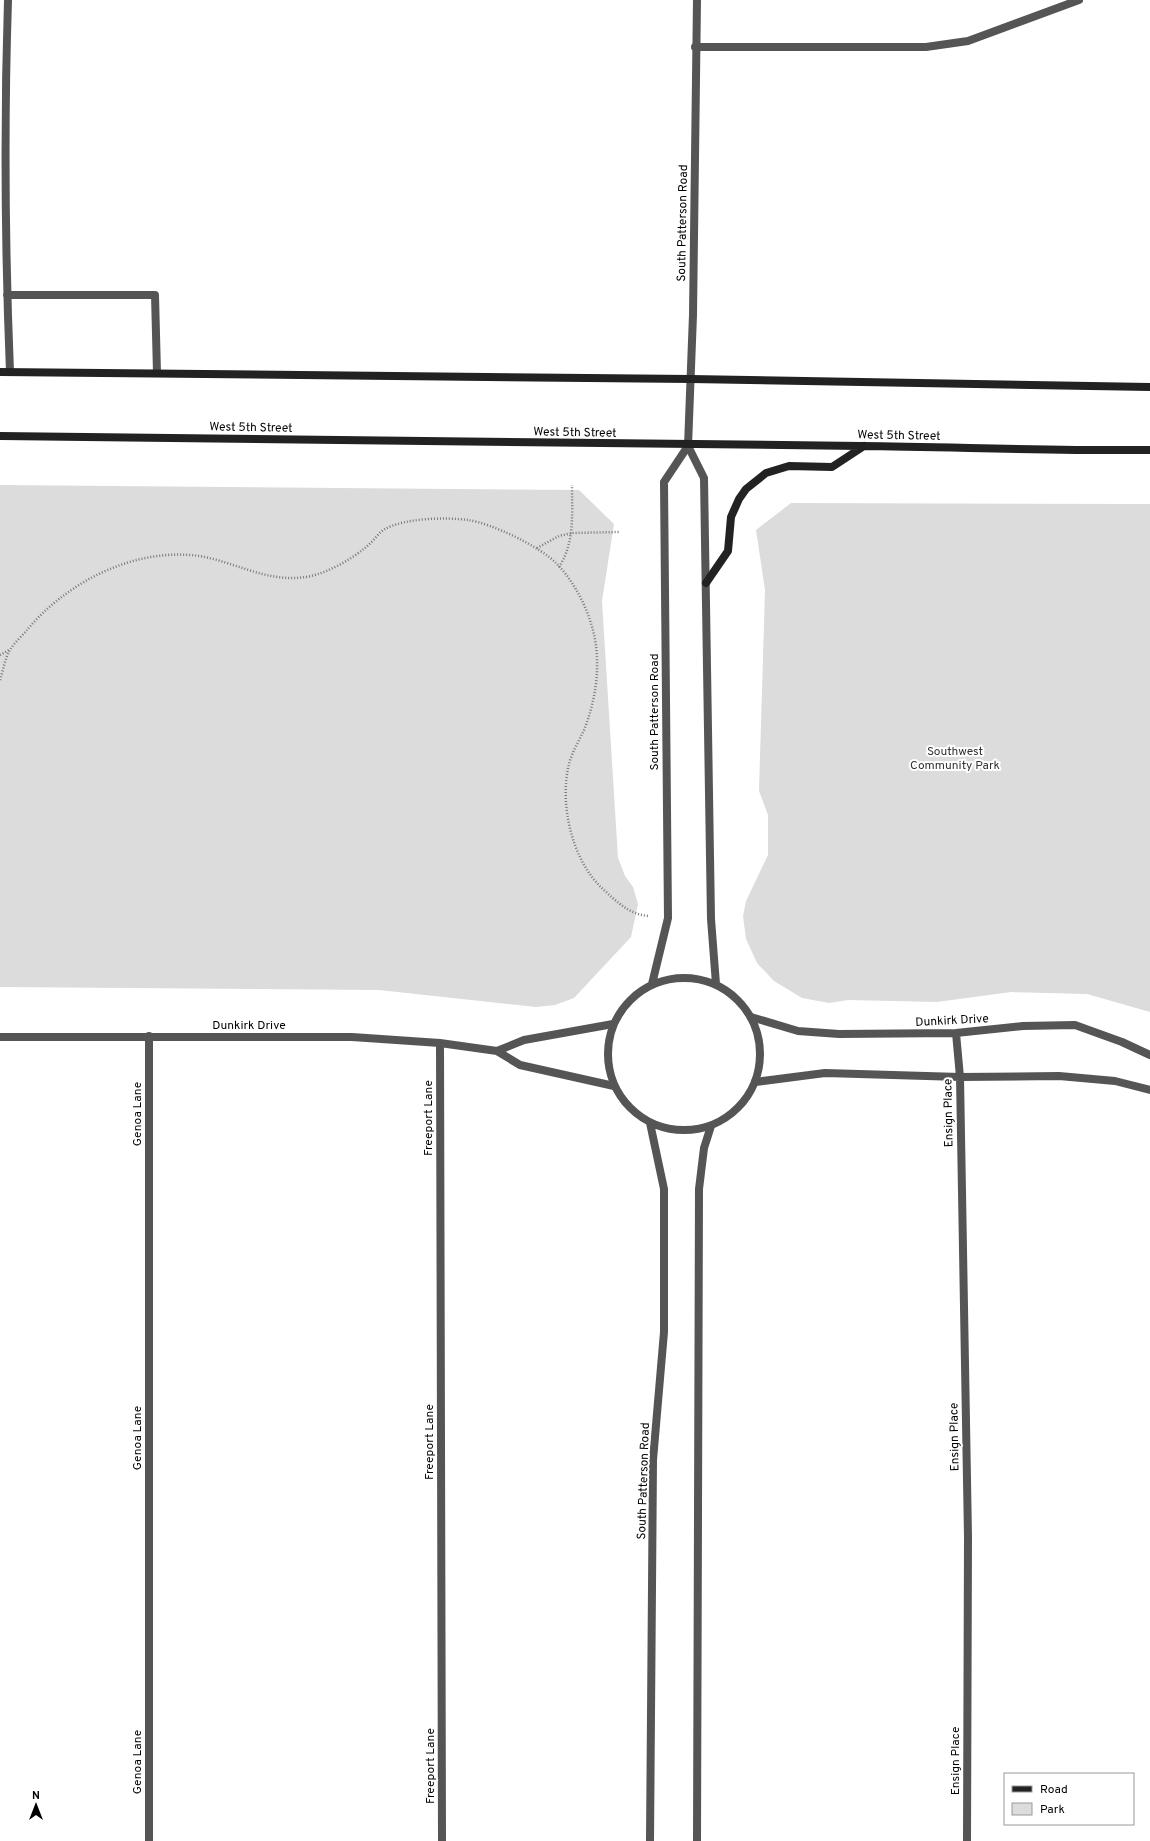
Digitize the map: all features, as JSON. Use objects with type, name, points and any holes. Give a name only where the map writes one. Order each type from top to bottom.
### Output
[{"type":"main road","points":[[0,372],[691,379],[1150,387]]},
{"type":"main road","name":"West 5th Street","points":[[0,436],[688,446],[865,446],[1056,451],[1150,450]]},
{"type":"main road","points":[[706,583],[728,551],[731,517],[739,499],[746,489],[766,473],[789,466],[832,467],[865,446]]},
{"type":"street","points":[[8,0],[2,95],[10,372]]},
{"type":"street","name":"South Patterson Road","points":[[696,0],[691,379],[688,446],[704,478],[711,919],[716,984]]},
{"type":"street","points":[[695,47],[926,47],[968,41],[1079,0]]},
{"type":"street","points":[[7,295],[155,295],[157,373]]},
{"type":"street","name":"South Patterson Road","points":[[652,984],[668,918],[664,482],[688,446]]},
{"type":"street","points":[[673,978],[695,978],[716,984],[737,998],[751,1017],[760,1038],[761,1060],[755,1082],[745,1101],[730,1116],[711,1126],[690,1130],[670,1129],[650,1123],[629,1108],[614,1086],[608,1066],[608,1045],[613,1024],[623,1007],[636,994],[652,984],[673,978]]},
{"type":"street","name":"Dunkirk Drive","points":[[751,1017],[798,1031],[826,1034],[956,1033],[1023,1026],[1076,1025],[1122,1042],[1150,1055]]},
{"type":"street","name":"Dunkirk Drive","points":[[496,1051],[524,1040],[613,1024]]},
{"type":"street","name":"Ensign Place","points":[[956,1033],[960,1077],[968,1537],[967,1841]]},
{"type":"street","name":"Genoa Lane","points":[[149,1036],[149,1841]]},
{"type":"street","name":"Dunkirk Drive","points":[[0,1037],[352,1037],[440,1043],[496,1051],[520,1065],[614,1086]]},
{"type":"street","name":"Freeport Lane","points":[[440,1043],[442,1841]]},
{"type":"street","points":[[755,1082],[825,1073],[960,1077],[1059,1076],[1115,1080],[1150,1090]]},
{"type":"street","name":"South Patterson Road","points":[[650,1123],[664,1189],[664,1332],[653,1460],[650,1841]]},
{"type":"street","points":[[698,1841],[699,1189],[704,1148],[711,1126]]},
{"type":"path","points":[[559,566],[566,555],[572,533],[572,485]]},
{"type":"path","points":[[0,655],[10,650],[49,606],[78,585],[111,569],[140,560],[171,555],[195,556],[218,560],[249,571],[285,579],[312,576],[336,566],[364,549],[385,529],[411,521],[437,518],[470,520],[495,528],[536,548],[551,558],[559,566],[574,588],[587,611],[595,639],[597,659],[594,700],[570,762],[567,776],[567,810],[570,833],[585,867],[600,887],[626,909],[642,915],[650,916]]},
{"type":"path","points":[[536,548],[559,536],[572,533],[619,532]]},
{"type":"path","points":[[0,680],[10,650]]},
{"type":"green space","points":[[0,485],[579,490],[614,524],[602,601],[618,858],[625,876],[633,887],[638,904],[631,937],[574,998],[555,1005],[536,1007],[379,990],[0,987]]},
{"type":"green space","name":"Southwest Community Park","points":[[791,503],[1150,504],[1150,1012],[1087,994],[1011,992],[937,1002],[848,1000],[829,1003],[802,998],[774,981],[757,963],[746,939],[743,916],[746,901],[768,855],[768,815],[759,791],[765,590],[756,530]]}]
